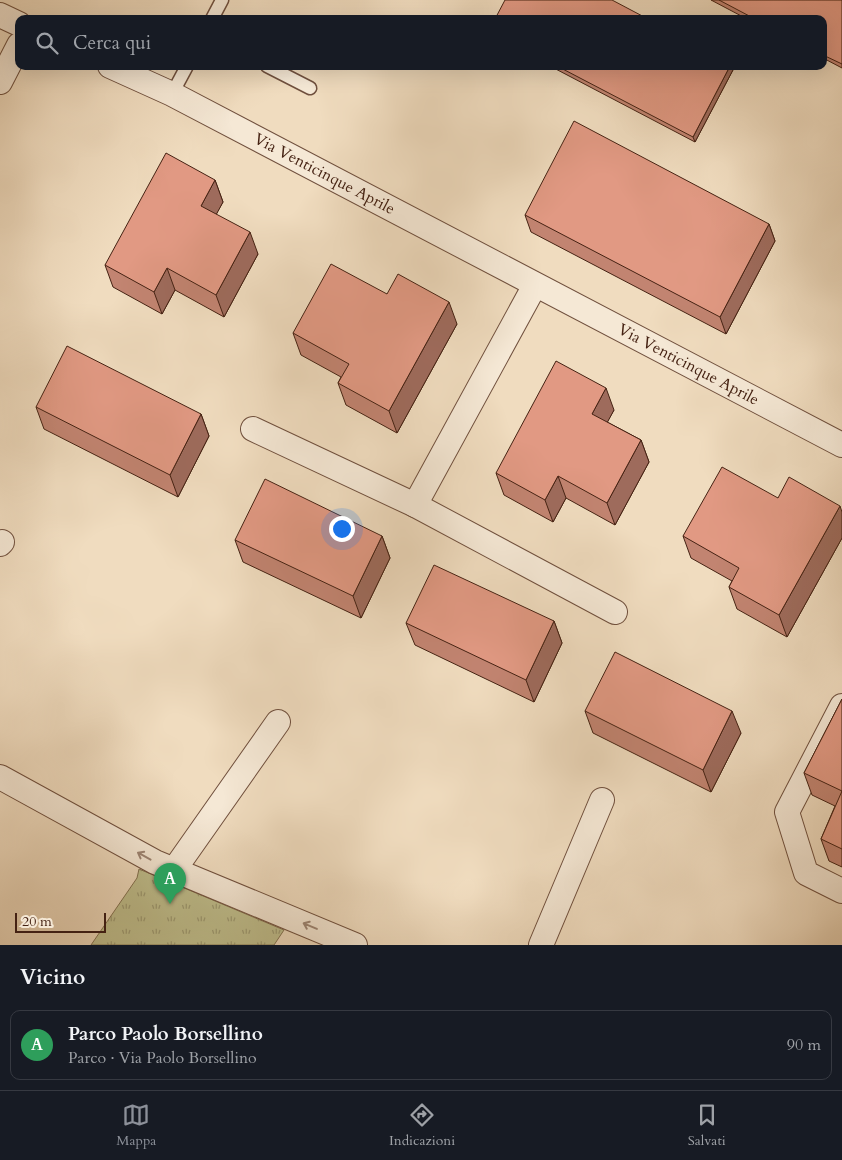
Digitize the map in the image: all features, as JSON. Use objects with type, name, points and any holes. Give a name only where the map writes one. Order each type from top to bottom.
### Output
[{"type":"street","points":[[0,15],[15,22]]},
{"type":"street","points":[[0,82],[15,53]]},
{"type":"street","name":"Via Venticinque Aprile","points":[[119,70],[172,94],[842,445]]},
{"type":"street","points":[[416,505],[535,285]]},
{"type":"street","points":[[253,430],[416,505],[615,612]]},
{"type":"street","points":[[842,706],[787,812],[806,873],[842,891]]},
{"type":"street","points":[[174,870],[278,722]]},
{"type":"street","points":[[0,777],[154,862],[355,945]]},
{"type":"street","points":[[541,945],[602,800]]},
{"type":"lane","points":[[214,15],[222,0]]},
{"type":"lane","points":[[172,94],[185,70]]},
{"type":"lane","points":[[275,70],[310,88]]},
{"type":"green space","points":[[139,869],[284,930],[274,945],[91,945],[137,878]]},
{"type":"building","points":[[505,0],[612,0],[640,15],[497,15]]},
{"type":"building","points":[[719,0],[842,0],[842,64],[827,57],[827,15],[747,15]]},
{"type":"building","points":[[565,70],[728,70],[693,137]]},
{"type":"building","points":[[574,121],[769,224],[720,317],[525,215]]},
{"type":"building","points":[[166,153],[215,180],[201,206],[250,232],[216,295],[167,268],[154,292],[105,265]]},
{"type":"building","points":[[331,264],[387,294],[398,274],[449,302],[389,411],[338,383],[349,364],[293,333]]},
{"type":"building","points":[[67,346],[201,414],[170,475],[36,407]]},
{"type":"building","points":[[556,361],[606,388],[592,414],[641,440],[607,503],[558,476],[545,500],[496,473]]},
{"type":"building","points":[[722,467],[778,498],[789,477],[840,506],[779,615],[729,587],[739,568],[683,536]]},
{"type":"building","points":[[265,479],[382,536],[353,596],[235,540]]},
{"type":"building","points":[[434,565],[554,621],[526,680],[406,623]]},
{"type":"building","points":[[615,652],[732,711],[703,770],[585,711]]},
{"type":"building","points":[[842,699],[842,791],[804,773]]},
{"type":"building","points":[[842,791],[842,849],[821,839]]},
{"type":"place","name":"Parco Paolo Borsellino","points":[[170,904]]}]
